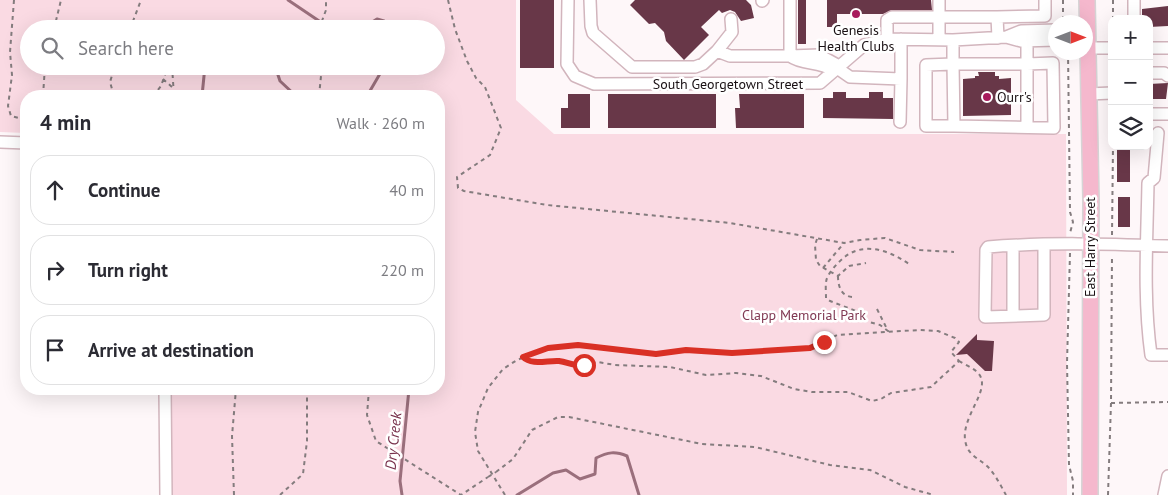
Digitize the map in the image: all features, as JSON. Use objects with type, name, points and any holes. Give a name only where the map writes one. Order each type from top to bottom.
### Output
[{"type":"main road","name":"East Harry Street","points":[[1087,0],[1087,15]]},
{"type":"main road","name":"East Harry Street","points":[[1087,60],[1091,244],[1090,495]]},
{"type":"street","name":"South Georgetown Street","points":[[568,0],[568,64],[574,76],[594,84],[820,83],[864,45],[887,39],[953,40],[1002,37],[1027,41],[1048,40]]},
{"type":"street","points":[[590,0],[590,26],[593,32],[632,67],[695,67],[703,64],[732,32],[731,19]]},
{"type":"street","points":[[790,0],[790,56]]},
{"type":"street","points":[[939,0],[939,40]]},
{"type":"street","points":[[887,39],[887,20],[892,17],[1045,16],[1045,0]]},
{"type":"street","points":[[1134,0],[1134,15]]},
{"type":"street","points":[[997,17],[1002,37]]},
{"type":"street","name":"South Georgetown Street","points":[[1002,37],[1021,31],[1048,30]]},
{"type":"street","points":[[900,122],[901,39]]},
{"type":"street","points":[[953,40],[954,126]]},
{"type":"street","points":[[1027,41],[1028,127]]},
{"type":"street","points":[[1093,42],[1108,47]]},
{"type":"street","points":[[1153,48],[1168,48]]},
{"type":"street","points":[[717,50],[730,56],[819,54],[850,77],[901,79]]},
{"type":"street","points":[[1053,63],[1054,128],[926,126],[926,64],[1027,64],[1053,63]]},
{"type":"street","points":[[1153,73],[1166,75]]},
{"type":"street","points":[[1088,94],[1108,93]]},
{"type":"street","points":[[1153,114],[1168,114]]},
{"type":"street","points":[[1158,133],[1154,178],[1148,183],[1145,269],[1146,320],[1151,355],[1168,355]]},
{"type":"street","points":[[0,142],[20,143]]},
{"type":"street","points":[[1044,245],[1044,316],[985,317],[986,248],[1013,246],[1044,245],[1070,245],[1091,244],[1168,246]]},
{"type":"street","points":[[1013,246],[1013,316]]},
{"type":"street","points":[[165,395],[166,495]]},
{"type":"street","points":[[1164,495],[1168,476]]},
{"type":"path","points":[[14,0],[10,52],[12,75],[8,106],[10,116],[20,118]]},
{"type":"path","points":[[56,20],[61,0]]},
{"type":"path","points":[[133,20],[141,0]]},
{"type":"path","points":[[322,20],[326,0]]},
{"type":"path","points":[[448,0],[455,29],[467,61],[476,78],[485,87],[501,128],[490,155],[457,177],[458,188],[464,191],[547,205],[730,223],[844,244],[860,240],[885,238],[920,250],[954,252]]},
{"type":"path","points":[[1063,0],[1063,15]]},
{"type":"path","points":[[1113,0],[1113,15]]},
{"type":"path","points":[[1068,60],[1070,212],[1073,222],[1070,245],[1067,363],[1069,465],[1073,481],[1073,495]]},
{"type":"path","points":[[43,90],[44,75]]},
{"type":"path","points":[[112,75],[110,82],[112,90]]},
{"type":"path","points":[[158,90],[164,75]]},
{"type":"path","points":[[172,75],[173,90]]},
{"type":"path","points":[[320,90],[321,75]]},
{"type":"path","points":[[162,79],[172,87]]},
{"type":"path","points":[[1108,495],[1111,403],[1113,150]]},
{"type":"path","points":[[817,239],[815,245],[816,260],[823,268],[838,276]]},
{"type":"path","points":[[823,268],[844,244]]},
{"type":"path","points":[[888,332],[869,322],[856,311],[830,302],[826,298],[827,278],[849,253],[865,248],[890,252],[909,264]]},
{"type":"path","points":[[838,276],[849,266],[866,263]]},
{"type":"path","points":[[838,276],[839,288],[842,293],[852,297]]},
{"type":"path","points":[[876,309],[888,332]]},
{"type":"path","points":[[505,495],[478,451],[475,432],[478,412],[488,388],[503,369],[523,357],[548,348],[578,345],[656,354],[686,350],[732,353],[810,348],[837,335],[919,330],[938,331],[955,338],[959,342],[950,352],[959,361],[976,371],[982,382],[979,399],[966,419],[964,433],[967,447],[971,453],[988,466],[1006,495]]},
{"type":"path","points":[[523,357],[533,362],[561,361],[578,366],[598,362],[615,365],[670,367],[706,374],[736,373],[761,376],[794,389],[812,392],[848,392],[872,401],[881,399],[891,393],[931,387],[959,361]]},
{"type":"path","points":[[234,495],[232,436],[235,395]]},
{"type":"path","points":[[280,495],[303,474],[307,441],[307,395]]},
{"type":"path","points":[[368,395],[367,415],[376,441],[461,495],[513,459],[532,430],[558,417],[569,417],[702,444],[756,447],[830,466],[870,470],[905,486],[934,495]]},
{"type":"path","points":[[1111,403],[1168,402]]},
{"type":"green space","name":"Clapp Memorial Park","points":[[0,0],[516,0],[516,100],[554,134],[1066,134],[1067,495],[170,495],[169,395],[445,395],[445,90],[20,90],[20,133],[0,132]]},
{"type":"building","points":[[520,0],[554,0],[554,68],[520,68]]},
{"type":"building","points":[[635,0],[746,0],[751,5],[754,18],[741,21],[735,12],[730,10],[722,13],[719,10],[701,27],[709,35],[684,60],[666,41],[664,32],[655,23],[649,24],[630,5]]},
{"type":"building","points":[[798,0],[806,0],[806,44],[798,44]]},
{"type":"building","name":"Genesis Health Clubs","points":[[827,0],[931,0],[932,10],[892,10],[883,14],[837,14],[837,27],[827,27]]},
{"type":"building","points":[[1168,6],[1168,26],[1153,27],[1153,15],[1142,15],[1142,9]]},
{"type":"building","points":[[978,72],[995,72],[995,76],[999,76],[999,79],[1011,78],[1011,115],[963,116],[963,79],[975,78],[975,76],[979,76]]},
{"type":"building","points":[[1168,83],[1166,99],[1153,99],[1153,84]]},
{"type":"building","points":[[833,92],[846,92],[846,98],[869,98],[869,92],[883,92],[883,98],[893,98],[893,119],[823,118],[823,98],[833,98]]},
{"type":"building","points":[[568,94],[590,94],[590,128],[561,128],[561,108],[568,108]]},
{"type":"building","points":[[608,94],[716,94],[716,128],[608,128]]},
{"type":"building","points":[[739,94],[804,94],[804,128],[736,128],[735,108],[740,108]]},
{"type":"building","points":[[1117,150],[1130,150],[1130,182],[1117,182]]},
{"type":"building","points":[[1118,197],[1130,197],[1130,227],[1118,227]]},
{"type":"building","points":[[977,334],[977,340],[994,341],[992,371],[985,371],[967,354],[956,355]]},
{"type":"waterway","name":"Dry Creek","points":[[288,0],[318,20]]},
{"type":"waterway","name":"Dry Creek","points":[[375,20],[380,20]]},
{"type":"waterway","name":"Dry Creek","points":[[203,90],[204,75]]},
{"type":"waterway","name":"Dry Creek","points":[[278,75],[280,81],[290,90]]},
{"type":"waterway","name":"Dry Creek","points":[[370,90],[379,75]]},
{"type":"waterway","name":"Dry Creek","points":[[402,495],[400,481],[408,395]]},
{"type":"waterway","name":"Dry Creek","points":[[517,495],[553,473],[566,470],[580,479],[595,474],[596,458],[608,453],[619,453],[627,456],[639,495]]},
{"type":"place","name":"Genesis Health Clubs","points":[[856,14]]},
{"type":"place","name":"Ourr's","points":[[987,97]]},
{"type":"route","points":[[584,365],[571,366],[561,361],[533,362],[525,360],[523,357],[548,348],[578,345],[597,345],[656,354],[686,350],[732,353],[810,348],[824,342]]}]
